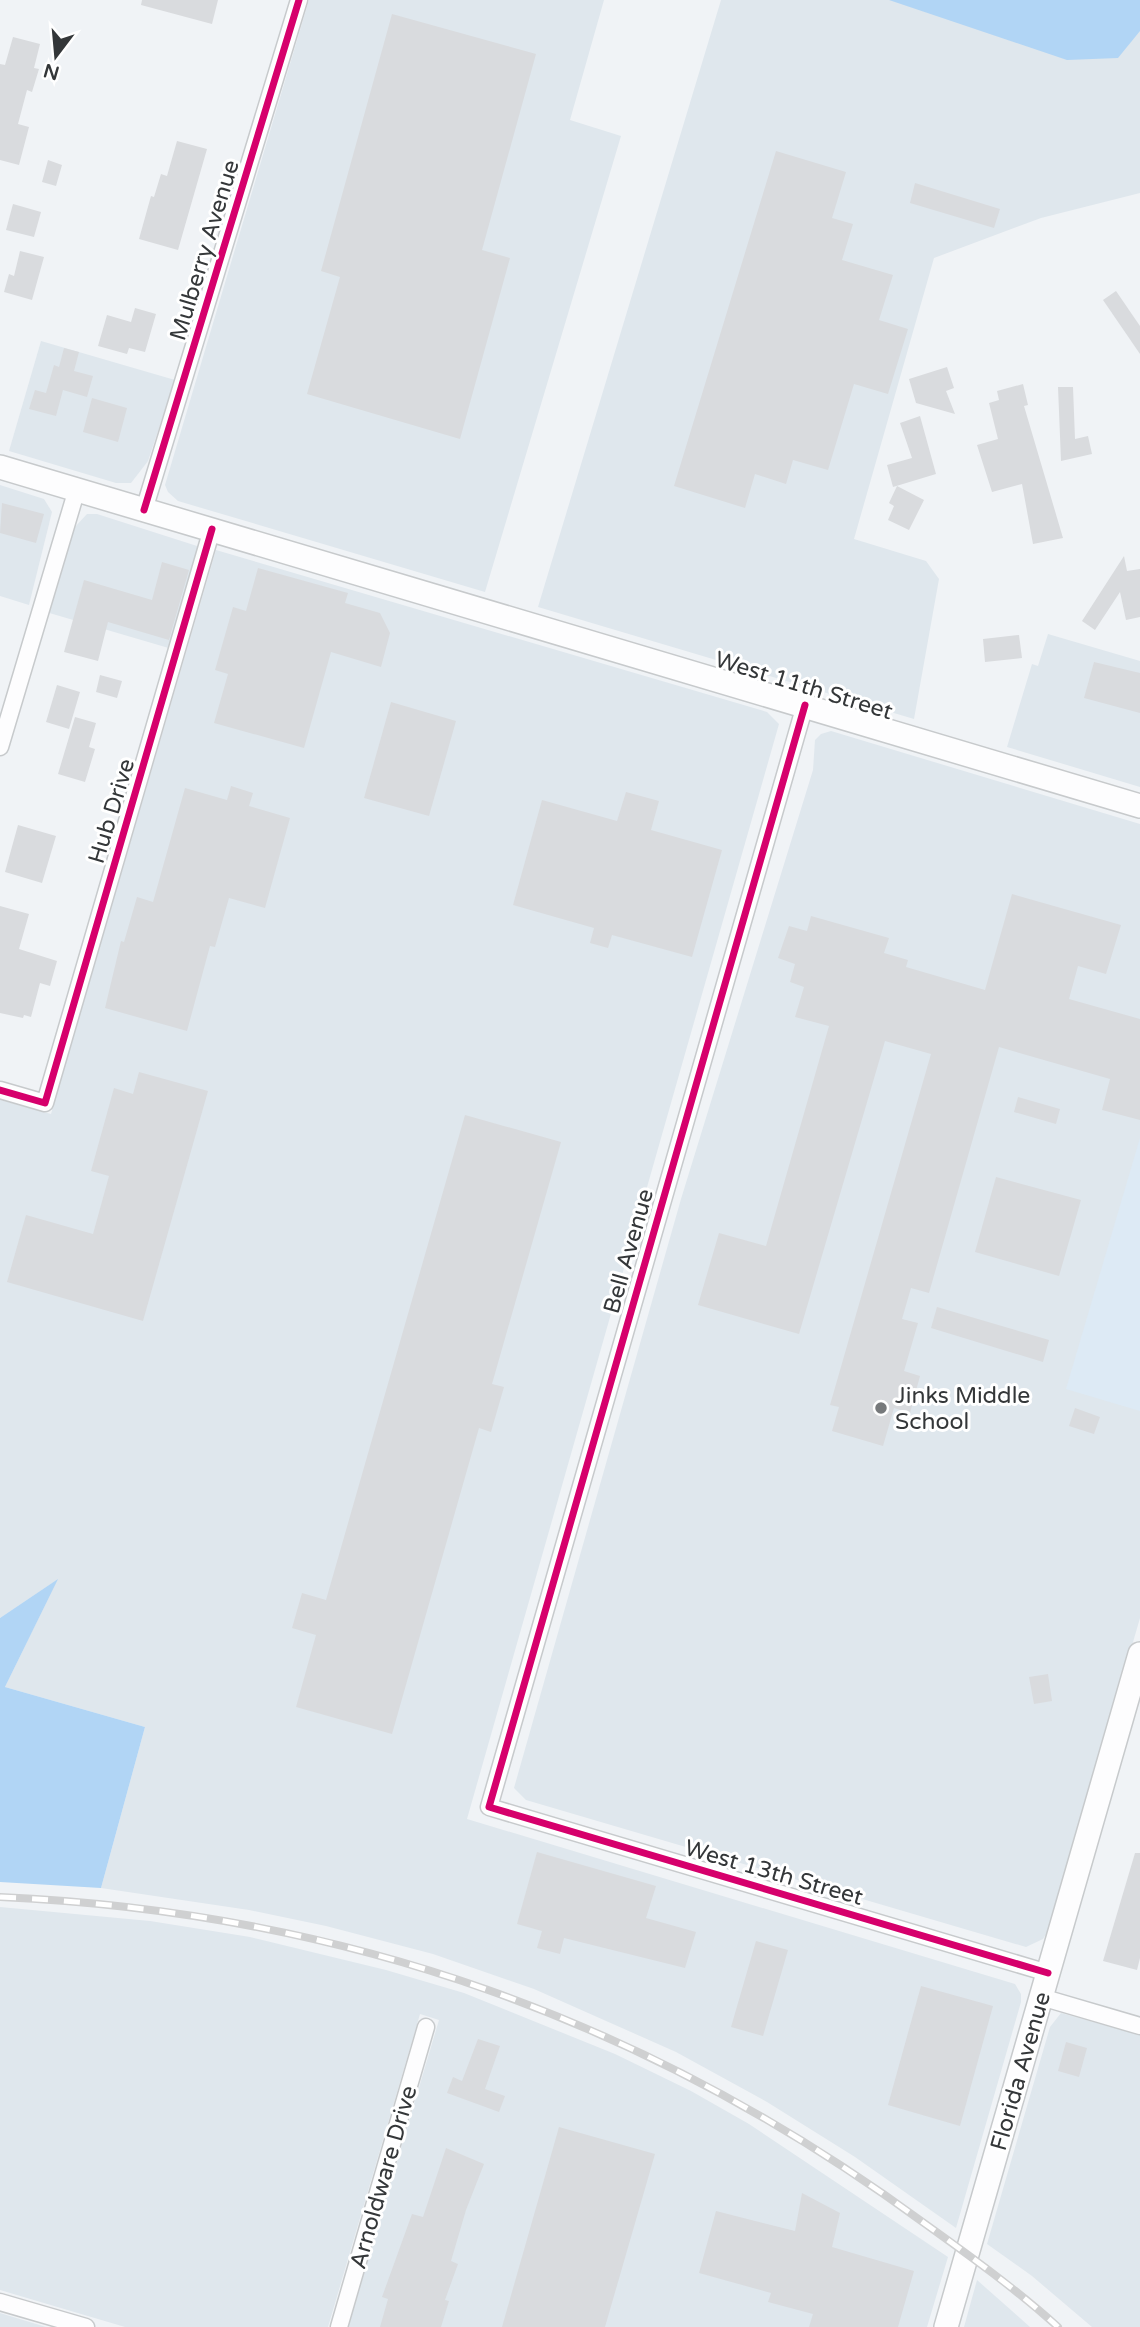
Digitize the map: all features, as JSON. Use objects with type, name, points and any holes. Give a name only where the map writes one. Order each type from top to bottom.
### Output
[{"type":"main road","name":"West 11th Street","points":[[0,467],[1140,806]]},
{"type":"main road","name":"Florida Avenue","points":[[946,2327],[1140,1654]]},
{"type":"street","name":"Mulberry Avenue","points":[[144,510],[299,0]]},
{"type":"street","points":[[0,747],[77,489]]},
{"type":"street","name":"Hub Drive","points":[[0,1090],[45,1103],[212,529]]},
{"type":"street","name":"Bell Avenue","points":[[489,1807],[805,705]]},
{"type":"street","name":"West 13th Street","points":[[489,1807],[1048,1973]]},
{"type":"street","points":[[1041,1997],[1140,2026]]},
{"type":"street","name":"Arnoldware Drive","points":[[339,2327],[426,2027]]},
{"type":"street","points":[[0,2302],[86,2327]]},
{"type":"shaded area","points":[[309,0],[604,0],[570,120],[621,136],[485,592],[178,501],[165,485]]},
{"type":"shaded area","points":[[721,0],[1140,0],[1140,193],[1041,218],[934,258],[854,539],[926,561],[939,579],[914,719],[538,607]]},
{"type":"shaded area","points":[[889,0],[1140,0],[1140,31],[1118,58],[1067,60]]},
{"type":"shaded area","points":[[41,341],[175,380],[148,461],[131,483],[116,483],[9,451]]},
{"type":"shaded area","points":[[0,485],[44,499],[52,512],[29,605],[0,596]]},
{"type":"shaded area","points":[[87,514],[97,514],[197,546],[198,551],[172,649],[46,612],[61,561],[75,527]]},
{"type":"shaded area","points":[[216,550],[767,712],[779,724],[467,1819],[1015,1984],[1021,1994],[1021,2002],[956,2228],[855,2157],[767,2102],[676,2052],[534,1989],[433,1954],[326,1926],[249,1910],[101,1888],[145,1727],[5,1687],[57,1580],[0,1618],[0,1100],[51,1114]]},
{"type":"shaded area","points":[[1048,634],[1140,661],[1140,787],[1007,747],[1032,664],[1038,666]]},
{"type":"shaded area","name":"Jinks Middle School","points":[[831,731],[1140,824],[1140,1618],[1050,1928],[1043,1939],[1026,1947],[526,1800],[514,1788],[681,1199],[813,770],[815,740],[821,734]]},
{"type":"shaded area","points":[[1140,1138],[1140,1411],[1066,1389]]},
{"type":"shaded area","points":[[58,1579],[5,1687],[145,1727],[101,1888],[0,1882],[0,1618]]},
{"type":"shaded area","points":[[0,1907],[150,1921],[250,1937],[386,1970],[464,1993],[615,2054],[691,2091],[749,2124],[948,2257],[927,2327],[348,2327],[439,2020],[420,2014],[328,2327],[125,2327],[0,2290]]},
{"type":"shaded area","points":[[1061,2013],[1140,2035],[1140,2327],[1092,2327],[1032,2276],[987,2244],[1050,2027]]},
{"type":"shaded area","points":[[977,2280],[1030,2327],[964,2327]]},
{"type":"shaded area","points":[[0,2313],[46,2327],[0,2327]]},
{"type":"building","points":[[142,0],[218,0],[212,24],[141,5]]},
{"type":"building","points":[[392,14],[536,54],[482,250],[510,258],[460,439],[307,394],[340,277],[321,271]]},
{"type":"building","points":[[13,37],[40,44],[34,68],[39,69],[32,92],[27,90],[18,124],[29,127],[19,165],[0,160],[0,64],[5,65]]},
{"type":"building","points":[[177,141],[207,149],[178,250],[139,239],[151,196],[154,197],[161,174],[167,176]]},
{"type":"building","points":[[776,151],[846,172],[832,218],[853,224],[842,260],[893,275],[879,320],[908,329],[888,394],[854,384],[828,470],[793,460],[786,484],[755,474],[745,508],[674,486]]},
{"type":"building","points":[[48,160],[62,165],[56,186],[42,182]]},
{"type":"building","points":[[915,183],[1000,209],[994,228],[910,203]]},
{"type":"building","points":[[13,204],[41,212],[34,237],[6,230]]},
{"type":"building","points":[[20,251],[44,257],[32,300],[4,292],[9,274],[14,276]]},
{"type":"building","points":[[1116,291],[1140,326],[1140,354],[1103,300]]},
{"type":"building","points":[[135,308],[156,314],[145,352],[129,348],[127,354],[98,346],[107,315],[131,322]]},
{"type":"building","points":[[64,348],[79,352],[74,371],[93,376],[87,397],[63,390],[56,416],[29,409],[35,390],[46,393],[54,365],[59,367]]},
{"type":"building","points":[[947,367],[954,388],[946,391],[955,414],[916,403],[909,379]]},
{"type":"building","points":[[1023,384],[1028,405],[1024,406],[1063,538],[1033,544],[1022,484],[992,492],[977,445],[998,439],[989,403],[999,400],[997,391]]},
{"type":"building","points":[[1058,387],[1073,387],[1075,439],[1088,436],[1092,454],[1061,461]]},
{"type":"building","points":[[92,398],[127,408],[118,442],[83,432]]},
{"type":"building","points":[[920,416],[936,474],[893,487],[887,465],[912,458],[900,423]]},
{"type":"building","points":[[897,486],[924,500],[909,530],[888,520],[894,506],[889,503]]},
{"type":"building","points":[[2,503],[44,514],[36,543],[0,533]]},
{"type":"building","points":[[1124,556],[1127,571],[1140,569],[1140,617],[1126,620],[1120,592],[1095,630],[1082,621]]},
{"type":"building","points":[[162,562],[189,570],[169,640],[108,622],[98,661],[64,652],[84,580],[152,600]]},
{"type":"building","points":[[258,568],[348,593],[345,603],[380,613],[390,633],[381,667],[331,652],[304,748],[214,723],[228,674],[215,670],[233,607],[246,611]]},
{"type":"building","points":[[1019,635],[1022,658],[985,662],[983,639]]},
{"type":"building","points":[[1094,662],[1140,673],[1140,713],[1084,698]]},
{"type":"building","points":[[100,675],[122,681],[117,698],[96,692]]},
{"type":"building","points":[[57,685],[80,692],[69,729],[46,722]]},
{"type":"building","points":[[391,702],[456,721],[429,816],[364,798]]},
{"type":"building","points":[[75,717],[96,723],[89,747],[95,749],[85,782],[58,774]]},
{"type":"building","points":[[231,786],[253,793],[249,806],[290,818],[265,908],[229,898],[215,947],[210,946],[187,1031],[105,1008],[121,941],[124,942],[137,897],[153,902],[185,788],[227,800]]},
{"type":"building","points":[[626,792],[659,801],[651,830],[722,850],[692,957],[612,935],[608,948],[590,943],[594,928],[513,905],[542,800],[617,821]]},
{"type":"building","points":[[18,825],[56,836],[42,883],[5,872]]},
{"type":"building","points":[[1012,894],[1121,925],[1106,974],[1078,966],[1069,999],[1140,1019],[1140,1120],[1102,1110],[1110,1079],[999,1047],[929,1293],[911,1288],[902,1319],[918,1323],[904,1371],[920,1376],[910,1413],[894,1408],[883,1446],[832,1431],[839,1407],[830,1405],[931,1054],[885,1041],[799,1334],[698,1305],[719,1233],[766,1246],[829,1026],[795,1017],[804,987],[790,982],[795,964],[778,958],[789,926],[807,931],[811,916],[889,938],[884,953],[908,960],[906,967],[985,990]]},
{"type":"building","points":[[0,906],[29,914],[19,949],[57,961],[50,986],[40,983],[31,1017],[0,1013]]},
{"type":"building","points":[[139,1072],[208,1091],[143,1321],[7,1282],[26,1215],[93,1234],[109,1176],[91,1171],[114,1088],[133,1094]]},
{"type":"building","points":[[1018,1097],[1060,1109],[1056,1124],[1014,1112]]},
{"type":"building","points":[[465,1115],[561,1142],[492,1384],[504,1387],[491,1432],[479,1428],[392,1734],[296,1707],[316,1635],[292,1628],[302,1593],[326,1600]]},
{"type":"building","points":[[996,1177],[1081,1200],[1059,1276],[975,1252]]},
{"type":"building","points":[[937,1307],[1049,1340],[1043,1362],[931,1328]]},
{"type":"building","points":[[1075,1408],[1100,1417],[1094,1434],[1069,1426]]},
{"type":"building","points":[[1048,1674],[1052,1701],[1034,1704],[1029,1677]]},
{"type":"building","points":[[537,1852],[656,1886],[646,1918],[696,1932],[685,1968],[564,1938],[560,1954],[537,1948],[542,1931],[517,1924]]},
{"type":"building","points":[[1135,1853],[1140,1853],[1140,1958],[1137,1970],[1103,1961]]},
{"type":"building","points":[[756,1941],[788,1950],[763,2036],[731,2027]]},
{"type":"building","points":[[921,1986],[993,2006],[960,2126],[888,2105]]},
{"type":"building","points":[[478,2039],[500,2046],[485,2089],[505,2096],[499,2112],[447,2093],[453,2077],[462,2081]]},
{"type":"building","points":[[1066,2042],[1087,2048],[1079,2077],[1058,2071]]},
{"type":"building","points":[[559,2127],[655,2154],[605,2327],[502,2327]]},
{"type":"building","points":[[446,2148],[484,2164],[466,2210],[451,2261],[458,2264],[445,2300],[449,2301],[441,2327],[380,2327],[388,2299],[382,2297],[412,2214],[423,2217]]},
{"type":"building","points":[[802,2193],[840,2213],[832,2247],[914,2271],[898,2327],[809,2327],[813,2314],[768,2302],[771,2293],[699,2273],[716,2211],[795,2231]]},
{"type":"railway","points":[[0,1897],[127,1907],[250,1926],[370,1953],[487,1990],[600,2035],[711,2089],[819,2151],[976,2260],[1058,2327]]},
{"type":"cycle path","points":[[144,510],[299,0]]},
{"type":"cycle path","points":[[0,1090],[45,1103],[212,529]]},
{"type":"cycle path","points":[[805,705],[489,1807],[1048,1973]]},
{"type":"place","name":"Jinks Middle School","points":[[881,1408]]}]
